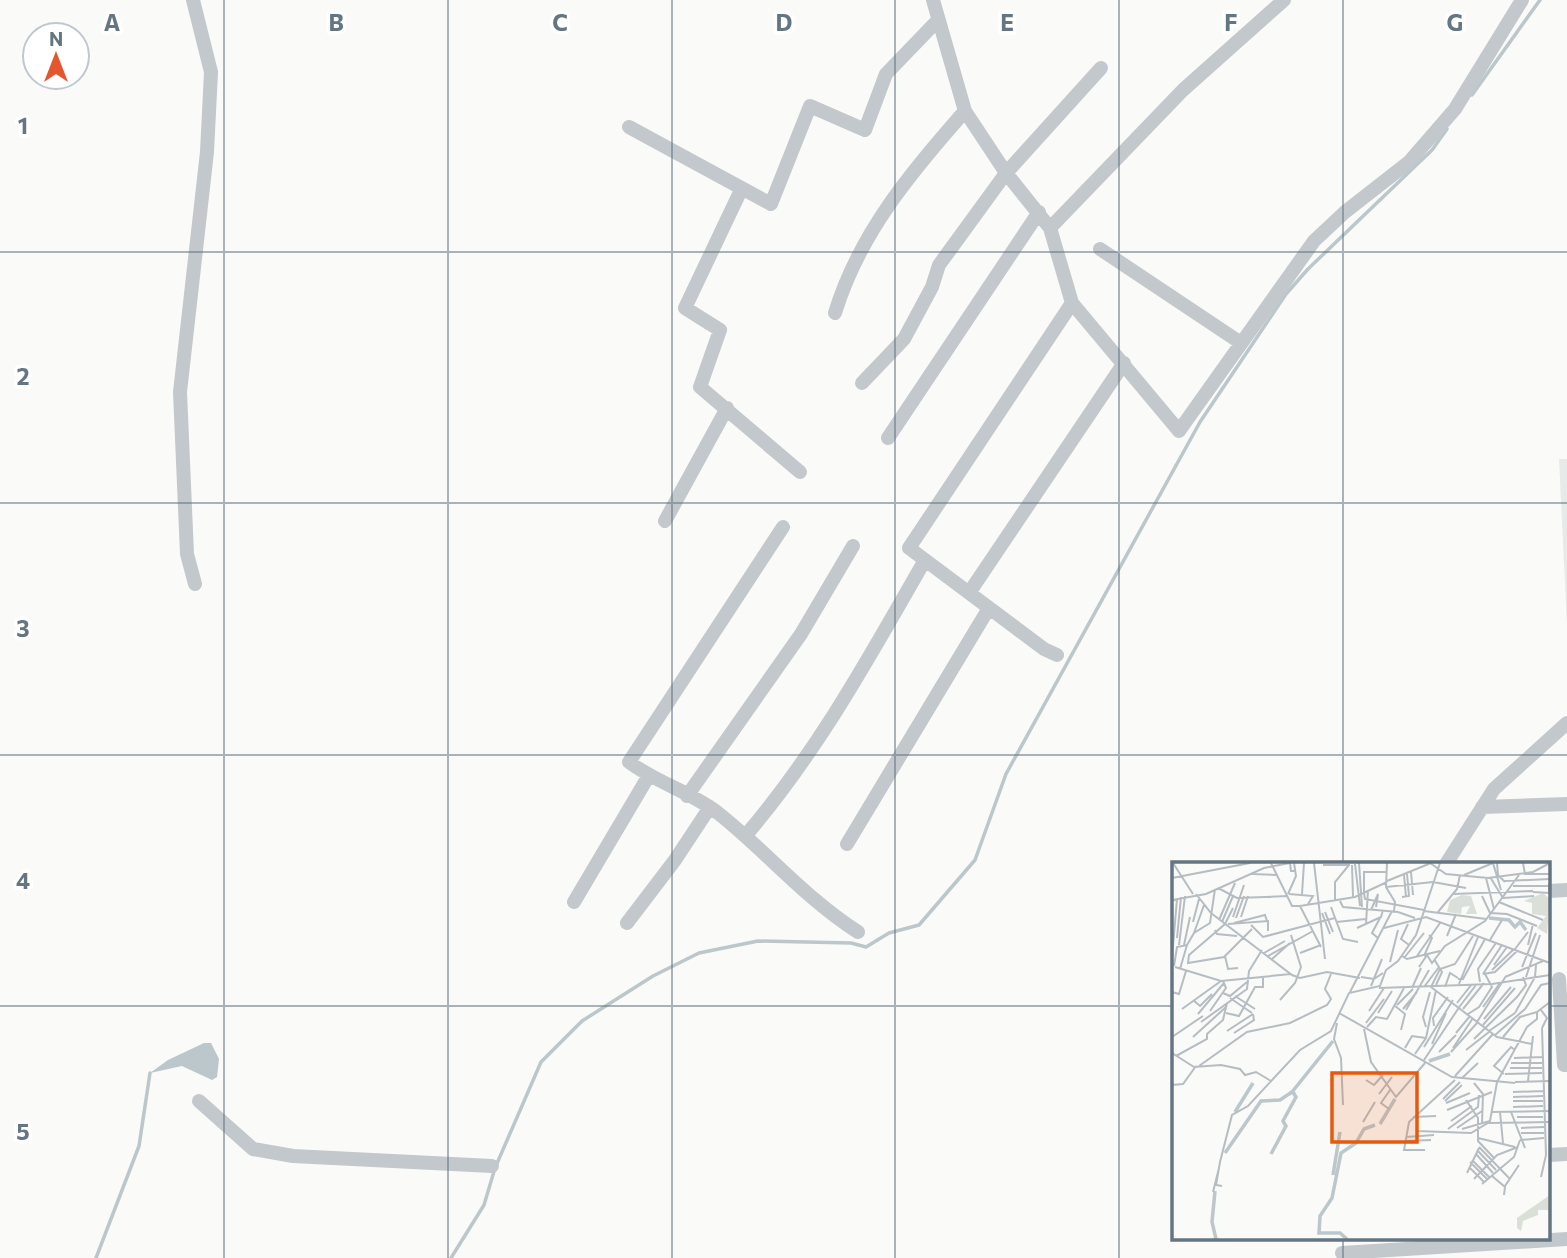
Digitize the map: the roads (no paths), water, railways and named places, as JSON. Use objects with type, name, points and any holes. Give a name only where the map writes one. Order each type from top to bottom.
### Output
[{"type":"street","points":[[193,0],[211,72],[207,152],[180,392],[187,554],[195,584]]},
{"type":"street","points":[[933,0],[938,20],[946,34],[965,111],[1006,173],[1050,228],[1072,303],[1179,431],[1314,241],[1345,212],[1409,162],[1455,109],[1522,0]]},
{"type":"street","points":[[1050,228],[1183,90],[1284,0]]},
{"type":"street","points":[[629,127],[771,204],[810,106],[865,130],[886,74],[938,20]]},
{"type":"street","points":[[862,383],[904,339],[932,287],[939,265],[1006,173],[1101,68]]},
{"type":"street","points":[[835,313],[844,283],[860,251],[903,182],[965,111]]},
{"type":"street","points":[[741,190],[685,308],[720,330],[700,387],[800,472]]},
{"type":"street","points":[[888,438],[1039,212]]},
{"type":"street","points":[[1100,249],[1241,343]]},
{"type":"street","points":[[1057,655],[909,548],[1072,303]]},
{"type":"street","points":[[969,593],[1124,363]]},
{"type":"street","points":[[665,521],[727,408]]},
{"type":"street","points":[[783,527],[629,762],[649,777],[710,807],[746,835],[825,911],[858,932]]},
{"type":"street","points":[[687,796],[801,634],[853,546]]},
{"type":"street","points":[[746,835],[784,790],[844,702],[925,560]]},
{"type":"street","points":[[846,845],[989,608]]},
{"type":"street","points":[[1447,862],[1494,789],[1567,723]]},
{"type":"street","points":[[574,902],[649,777]]},
{"type":"street","points":[[1482,807],[1567,804]]},
{"type":"street","points":[[627,923],[675,860],[710,807]]},
{"type":"street","points":[[1558,979],[1564,1065],[1567,1065]]},
{"type":"street","points":[[199,1101],[253,1149],[293,1156],[492,1166]]},
{"type":"street","points":[[1343,1250],[1547,1240]]},
{"type":"waterway","points":[[1472,95],[1540,0]]},
{"type":"waterway","points":[[451,1258],[484,1205],[495,1168],[541,1062],[582,1021],[653,976],[699,953],[758,941],[851,943],[866,947],[889,933],[919,925],[975,860],[1006,774],[1200,422],[1286,294],[1308,269],[1432,150],[1447,129]]},
{"type":"waterway","points":[[96,1258],[139,1146],[150,1073]]}]
